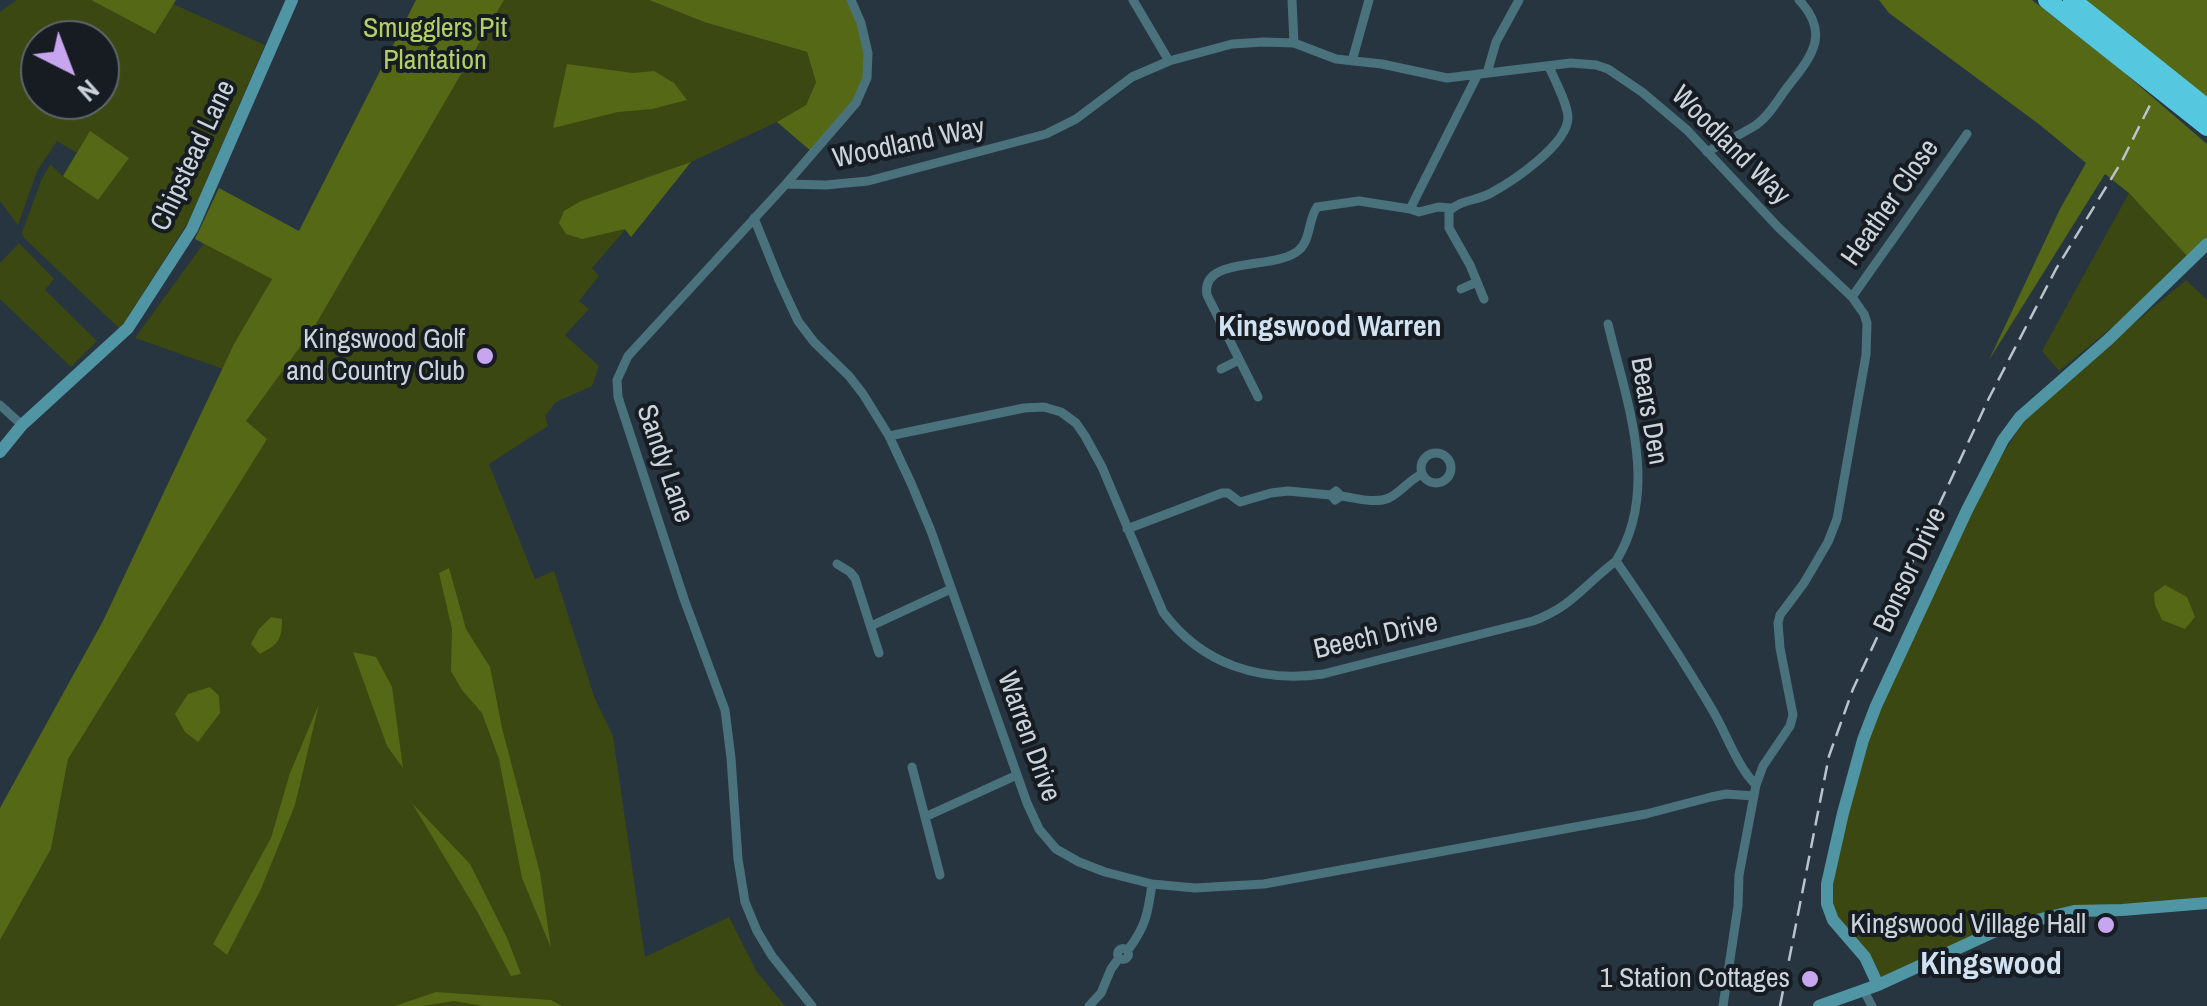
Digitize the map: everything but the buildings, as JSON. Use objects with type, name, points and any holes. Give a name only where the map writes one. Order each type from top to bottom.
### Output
[{"type":"highway","points":[[2048,0],[2207,127]]},
{"type":"highway","points":[[2072,0],[2207,108]]},
{"type":"main road","name":"Chipstead Lane","points":[[0,452],[22,425],[128,328],[192,229],[292,0]]},
{"type":"main road","name":"Bonsor Drive","points":[[1878,986],[1865,957],[1833,920],[1827,904],[1843,813],[1862,740],[1876,706],[1967,510],[2012,428],[2207,244]]},
{"type":"main road","points":[[1819,1006],[1864,992],[2000,929],[2074,911],[2207,903]]},
{"type":"street","name":"Sandy Lane","points":[[812,1006],[772,956],[745,902],[725,710],[616,388],[628,356],[851,110],[867,78],[868,52],[851,0]]},
{"type":"street","points":[[1133,0],[1169,61]]},
{"type":"street","points":[[1292,0],[1294,43]]},
{"type":"street","points":[[1352,62],[1369,0]]},
{"type":"street","points":[[1410,209],[1518,0]]},
{"type":"street","points":[[1707,152],[1758,124],[1808,61],[1817,34],[1814,19],[1799,0]]},
{"type":"street","name":"Woodland Way","points":[[786,184],[826,186],[864,182],[1046,134],[1076,119],[1132,77],[1169,61],[1232,44],[1294,43],[1329,58],[1447,78],[1583,63],[1608,69],[1666,110],[1778,227],[1852,297],[1864,314],[1867,335],[1837,520],[1828,542],[1778,624],[1793,715],[1763,766],[1755,790],[1739,876],[1724,1006]]},
{"type":"street","points":[[1258,397],[1207,295],[1208,278],[1224,268],[1278,260],[1299,250],[1317,207],[1359,201],[1420,212],[1451,208],[1464,200],[1490,194],[1536,162],[1557,142],[1568,120],[1549,67]]},
{"type":"street","name":"Heather Close","points":[[1852,297],[1967,134]]},
{"type":"street","points":[[1451,208],[1449,228],[1484,300]]},
{"type":"street","name":"Warren Drive","points":[[754,218],[798,321],[849,376],[889,436],[918,499],[1039,830],[1056,848],[1079,862],[1152,884],[1195,888],[1264,884],[1646,814],[1755,790]]},
{"type":"street","points":[[1461,289],[1477,282]]},
{"type":"street","name":"Bears Den","points":[[1608,324],[1634,432],[1639,490],[1631,532],[1616,561]]},
{"type":"street","points":[[1221,369],[1239,360]]},
{"type":"street","points":[[0,405],[22,425]]},
{"type":"street","name":"Beech Drive","points":[[889,436],[1024,408],[1044,407],[1062,412],[1076,423],[1096,452],[1162,612],[1208,656],[1243,670],[1271,675],[1323,674],[1533,622],[1582,593],[1616,561]]},
{"type":"street","points":[[1127,529],[1222,493],[1240,502],[1288,492],[1383,500],[1422,474]]},
{"type":"street","points":[[1616,561],[1716,715],[1755,790]]},
{"type":"street","points":[[837,564],[856,578],[879,653]]},
{"type":"street","points":[[872,626],[951,589]]},
{"type":"street","points":[[912,767],[940,875]]},
{"type":"street","points":[[925,817],[1017,775]]},
{"type":"street","points":[[1089,1006],[1102,992],[1120,949],[1128,950],[1141,932],[1148,918],[1152,884]]},
{"type":"street","points":[[1864,992],[1872,1006]]},
{"type":"green space","points":[[17,0],[91,0],[155,34],[173,4],[265,45],[189,221],[120,329],[22,233],[50,164],[63,176],[90,132],[77,153],[57,141],[37,171],[18,225],[0,201],[0,12]]},
{"type":"green space","points":[[91,0],[176,0],[155,34]]},
{"type":"green space","name":"Smugglers Pit Plantation","points":[[416,0],[504,0],[313,329],[246,421],[267,439],[68,759],[51,849],[0,940],[0,808],[103,621],[234,344],[272,279],[195,239],[219,188],[299,231]]},
{"type":"green space","points":[[503,0],[649,0],[704,22],[807,52],[816,81],[806,105],[691,162],[631,237],[625,230],[592,268],[599,276],[579,301],[589,309],[565,335],[599,366],[592,386],[556,402],[545,416],[548,426],[489,464],[535,579],[554,571],[595,699],[613,736],[645,957],[729,917],[757,972],[785,1006],[0,1006],[0,940],[51,849],[68,759],[209,470]]},
{"type":"green space","points":[[649,0],[851,0],[868,53],[862,92],[812,152],[777,122],[806,105],[816,82],[807,52],[704,22]]},
{"type":"green space","points":[[1879,0],[2032,0],[2207,144],[2207,238],[2187,256],[2129,193],[2105,174],[1989,360],[2060,209],[2086,163],[1889,13]]},
{"type":"green space","points":[[2081,0],[2207,0],[2207,104]]},
{"type":"green space","points":[[567,64],[633,73],[654,71],[674,83],[687,100],[553,128]]},
{"type":"green space","points":[[90,131],[129,158],[98,200],[63,176]]},
{"type":"green space","points":[[691,162],[631,237],[625,229],[582,239],[566,234],[559,223],[564,211],[581,201]]},
{"type":"green space","points":[[2129,193],[2187,256],[2121,320],[2059,371],[2042,351]]},
{"type":"green space","points":[[19,243],[54,279],[45,290],[97,341],[71,367],[0,299],[0,263]]},
{"type":"green space","points":[[204,243],[272,278],[223,369],[135,338]]},
{"type":"green space","points":[[2186,280],[2207,300],[2207,903],[2122,910],[2000,929],[1878,985],[1827,904],[1852,777],[1967,510],[2024,421]]},
{"type":"green space","points":[[449,568],[466,629],[490,667],[540,873],[551,948],[522,878],[499,759],[482,713],[451,671],[452,629],[439,573]]},
{"type":"green space","points":[[2165,585],[2187,597],[2195,617],[2185,629],[2162,620],[2155,605],[2154,593]]},
{"type":"green space","points":[[271,617],[282,619],[280,637],[260,654],[251,644]]},
{"type":"green space","points":[[353,652],[376,657],[392,687],[403,768],[387,746]]},
{"type":"green space","points":[[210,687],[219,696],[220,713],[198,742],[185,732],[175,714],[188,694]]},
{"type":"green space","points":[[319,704],[295,805],[261,889],[227,955],[213,944],[271,838],[290,773]]},
{"type":"green space","points":[[412,803],[470,864],[521,974],[511,976]]},
{"type":"green space","points":[[436,992],[551,1000],[562,1006],[483,1006],[454,1001],[395,1006]]},
{"type":"railway","points":[[1780,1006],[1829,756],[1853,689],[1989,398],[2056,269],[2122,161],[2151,103]]},
{"type":"place","name":"Kingswood Golf and Country Club","points":[[485,356]]},
{"type":"place","name":"Kingswood Village Hall","points":[[2106,925]]},
{"type":"place","name":"1 Station Cottages","points":[[1810,979]]},
{"type":"district","name":"Kingswood Warren","points":[[1330,328]]},
{"type":"district","name":"Kingswood","points":[[1991,965]]}]
